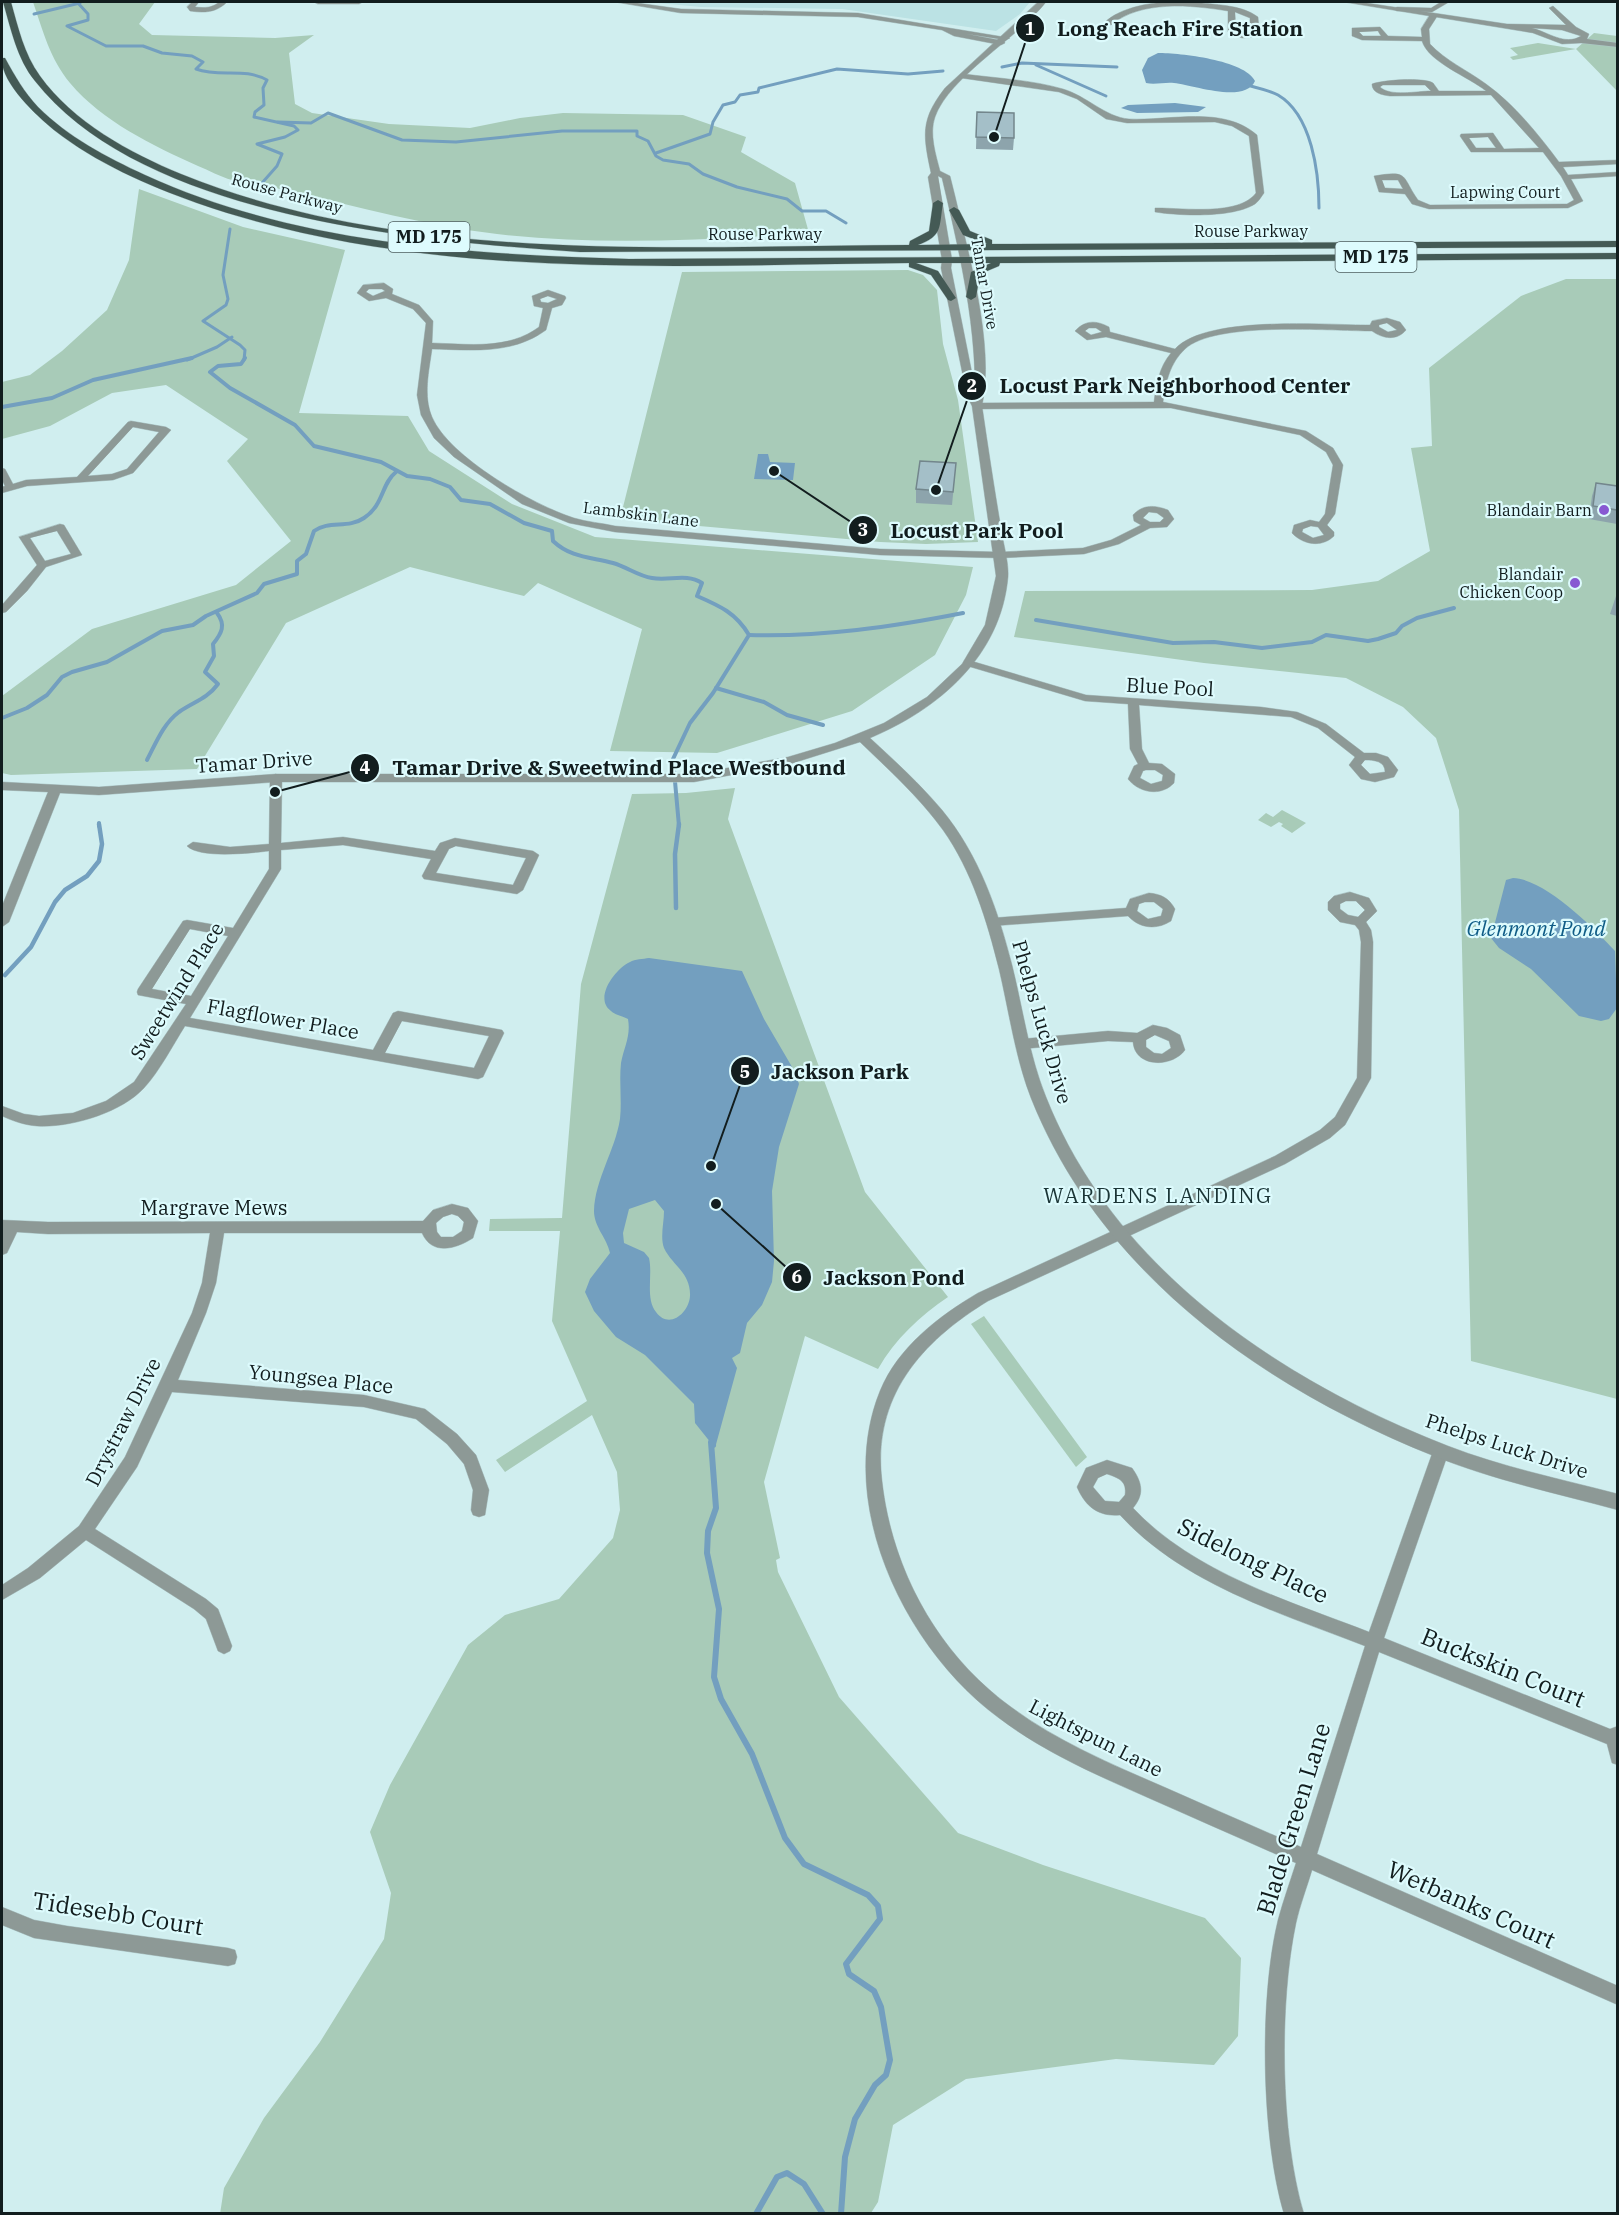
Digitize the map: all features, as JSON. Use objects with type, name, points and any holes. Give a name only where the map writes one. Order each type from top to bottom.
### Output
[{"type":"main road","name":"Rouse Parkway","points":[[7,2],[29,67],[60,105],[87,127],[123,150],[178,176],[214,189],[336,222],[449,240],[580,249],[1617,244]]},
{"type":"main road","name":"Rouse Parkway","points":[[2,60],[25,98],[50,123],[83,146],[157,184],[261,219],[366,241],[496,257],[629,262],[1617,256]]},
{"type":"main road","points":[[738,249],[913,243],[927,238],[934,232],[938,203]]},
{"type":"main road","points":[[954,210],[966,233],[986,242],[1175,246]]},
{"type":"main road","points":[[971,297],[976,272],[994,264],[1134,258]]},
{"type":"main road","points":[[787,261],[920,266],[935,273],[951,298]]},
{"type":"street","points":[[195,2],[191,7],[193,9],[210,10],[216,9],[223,2]]},
{"type":"street","points":[[318,2],[359,2]]},
{"type":"street","points":[[619,2],[681,11],[858,15],[944,28],[957,34],[1004,40]]},
{"type":"street","name":"Tamar Drive","points":[[936,173],[930,143],[930,117],[942,97],[1042,2]]},
{"type":"street","points":[[1348,2],[1507,26],[1548,30],[1572,27]]},
{"type":"street","points":[[1108,23],[1121,15],[1166,3],[1190,3],[1231,11]]},
{"type":"street","points":[[1397,9],[1432,9],[1443,4],[1461,19]]},
{"type":"street","points":[[1548,30],[1554,22],[1551,5]]},
{"type":"street","points":[[1551,5],[1584,38]]},
{"type":"street","points":[[1434,15],[1425,28],[1425,39],[1442,60],[1492,93],[1567,177],[1617,174]]},
{"type":"street","points":[[1548,30],[1563,42],[1584,38],[1617,43]]},
{"type":"street","points":[[1386,38],[1425,39]]},
{"type":"street","points":[[964,76],[1060,90],[1080,97],[1109,117],[1127,121],[1215,120],[1234,124],[1253,135],[1260,194],[1253,203],[1223,210],[1158,210]]},
{"type":"street","points":[[1437,94],[1431,85],[1426,83],[1382,83],[1375,86],[1380,92],[1390,94],[1437,94],[1492,93]]},
{"type":"street","points":[[1502,151],[1544,150]]},
{"type":"street","points":[[1557,165],[1617,162]]},
{"type":"street","name":"Tamar Drive","points":[[2,786],[55,790],[133,790],[276,778],[694,778],[781,764],[862,738],[902,718],[933,697],[968,663],[995,621],[1001,597],[1000,555],[977,406],[972,396],[951,298],[945,247],[932,177],[936,173]]},
{"type":"street","name":"Tamar Drive","points":[[936,173],[946,176],[963,247],[980,355],[982,396],[977,406]]},
{"type":"street","name":"Lapwing Court","points":[[1408,192],[1415,202],[1430,207],[1573,205],[1578,198],[1567,177]]},
{"type":"street","name":"Lambskin Lane","points":[[387,295],[409,303],[427,317],[431,330],[422,387],[423,404],[430,426],[437,436],[457,455],[526,502],[556,515],[615,529],[880,552],[1000,555],[1084,551],[1115,542],[1148,525]]},
{"type":"street","points":[[429,346],[494,345],[523,341],[543,328],[548,306]]},
{"type":"street","points":[[1158,404],[1160,381],[1178,352],[1197,336],[1219,330],[1374,328]]},
{"type":"street","points":[[1106,334],[1178,352]]},
{"type":"street","points":[[977,406],[1158,404],[1202,409],[1288,428],[1322,443],[1335,457],[1338,465],[1330,514],[1321,525]]},
{"type":"street","points":[[2,471],[6,488],[126,474],[166,430],[131,424],[80,479]]},
{"type":"street","points":[[2,610],[42,565],[77,555],[60,527],[24,537],[42,565]]},
{"type":"street","name":"Blue Pool","points":[[968,663],[1062,694],[1133,703],[1293,714],[1322,726],[1362,757]]},
{"type":"street","points":[[1133,703],[1136,749],[1145,766]]},
{"type":"street","name":"Phelps Luck Drive","points":[[862,738],[910,784],[953,835],[973,871],[992,922],[1022,1044],[1038,1096],[1055,1137],[1089,1194],[1121,1234],[1178,1294],[1256,1354],[1347,1409],[1441,1451],[1509,1473],[1617,1502]]},
{"type":"street","name":"Sweetwind Place","points":[[2,1111],[23,1119],[74,1118],[111,1105],[139,1085],[182,1021],[275,869],[276,778]]},
{"type":"street","points":[[2,922],[55,790]]},
{"type":"street","points":[[193,846],[230,851],[343,841],[439,856]]},
{"type":"street","points":[[455,842],[533,855],[517,890],[428,876],[439,856],[444,846],[455,842]]},
{"type":"street","points":[[992,922],[1131,912]]},
{"type":"street","name":"Lightspun Lane","points":[[1305,1859],[1105,1770],[1025,1728],[973,1687],[917,1614],[901,1586],[890,1557],[873,1486],[874,1448],[878,1419],[887,1392],[918,1347],[960,1310],[1309,1145],[1340,1121],[1364,1078],[1367,942],[1365,930],[1359,921]]},
{"type":"street","points":[[194,1000],[143,992],[187,924],[237,933]]},
{"type":"street","name":"Flagflower Place","points":[[182,1021],[477,1074],[497,1033],[398,1016],[377,1056]]},
{"type":"street","points":[[1022,1044],[1108,1035],[1139,1038]]},
{"type":"street","points":[[2,1249],[7,1226]]},
{"type":"street","name":"Margrave Mews","points":[[7,1226],[427,1227]]},
{"type":"street","name":"Drystraw Drive","points":[[2,1593],[34,1573],[85,1531],[131,1462],[168,1385],[209,1283],[218,1228]]},
{"type":"street","name":"Youngsea Place","points":[[168,1385],[364,1401],[420,1414],[453,1439],[471,1460],[481,1490],[479,1510]]},
{"type":"street","name":"Blade Green Lane","points":[[1294,2214],[1283,2157],[1274,2053],[1279,1962],[1287,1921],[1305,1859],[1374,1642],[1441,1451]]},
{"type":"street","name":"Sidelong Place","points":[[1123,1508],[1134,1523],[1155,1541],[1182,1556],[1252,1593],[1374,1642]]},
{"type":"street","points":[[85,1531],[200,1604],[212,1614],[224,1646]]},
{"type":"street","name":"Buckskin Court","points":[[1374,1642],[1616,1736],[1617,1757]]},
{"type":"street","name":"Wetbanks Court","points":[[1305,1859],[1617,1996]]},
{"type":"street","name":"Tidesebb Court","points":[[2,1916],[34,1929],[67,1935],[228,1957]]},
{"type":"shaded area","points":[[647,2],[1030,2],[1020,14],[996,31],[842,9],[701,7]]},
{"type":"green space","points":[[33,2],[155,2],[139,24],[152,35],[275,38],[314,35],[289,53],[295,104],[312,113],[389,124],[470,128],[520,118],[563,113],[683,115],[746,137],[741,152],[795,183],[809,233],[653,241],[536,238],[445,226],[228,179],[163,150],[129,131],[83,97],[57,64]]},
{"type":"green space","points":[[1594,33],[1617,36],[1617,91],[1576,49]]},
{"type":"green space","points":[[1538,43],[1576,49],[1513,60],[1510,57],[1518,55],[1510,48]]},
{"type":"green space","points":[[139,189],[243,227],[345,250],[299,413],[408,416],[429,451],[512,504],[595,537],[973,567],[966,595],[935,655],[852,711],[717,753],[610,751],[642,629],[538,583],[524,596],[410,567],[286,623],[197,769],[11,775],[2,773],[2,696],[92,629],[236,585],[291,541],[227,461],[248,439],[166,385],[112,393],[50,426],[2,439],[2,382],[30,375],[62,351],[107,310],[129,260]]},
{"type":"green space","points":[[908,270],[923,275],[937,290],[943,344],[958,400],[978,542],[926,544],[880,542],[620,519],[682,272]]},
{"type":"green space","points":[[1566,279],[1617,279],[1617,1399],[1471,1361],[1459,810],[1436,738],[1403,707],[1346,678],[1204,663],[1014,637],[1025,591],[1312,590],[1378,581],[1430,551],[1411,448],[1432,446],[1429,368],[1521,296]]},
{"type":"green space","points":[[735,788],[728,819],[865,1192],[948,1297],[909,1329],[878,1369],[805,1336],[764,1482],[780,1558],[776,1560],[778,1572],[839,1697],[958,1833],[1043,1865],[1205,1918],[1241,1958],[1238,2036],[1214,2065],[1116,2059],[966,2079],[893,2125],[878,2202],[871,2213],[220,2214],[224,2188],[264,2118],[320,2042],[384,1939],[391,1893],[370,1832],[390,1785],[468,1645],[505,1615],[559,1599],[613,1538],[620,1510],[617,1472],[592,1415],[505,1472],[496,1460],[587,1401],[552,1321],[560,1231],[489,1231],[490,1219],[562,1218],[581,984],[632,794],[686,793]]},
{"type":"green space","points":[[1282,810],[1306,823],[1292,833],[1279,822],[1271,827],[1258,820],[1266,813],[1273,817]]},
{"type":"green space","points":[[984,1316],[1087,1457],[1076,1467],[971,1324]]},
{"type":"water","points":[[1158,53],[1196,56],[1226,63],[1249,74],[1255,81],[1249,88],[1230,92],[1174,83],[1146,83],[1142,70],[1148,58]]},
{"type":"water","points":[[1175,103],[1206,107],[1198,112],[1137,113],[1121,108],[1128,105]]},
{"type":"water","points":[[758,454],[768,454],[770,462],[795,463],[793,480],[754,479]]},
{"type":"water","name":"Glenmont Pond","points":[[1513,878],[1526,880],[1554,895],[1582,918],[1615,951],[1617,1008],[1609,1019],[1601,1021],[1579,1016],[1531,969],[1499,948],[1491,938],[1506,880]]},
{"type":"water","points":[[649,958],[742,971],[764,1019],[795,1072],[799,1084],[779,1147],[772,1191],[774,1261],[772,1282],[762,1305],[747,1323],[740,1353],[732,1358],[737,1368],[715,1448],[695,1423],[694,1404],[645,1355],[616,1337],[594,1311],[585,1292],[590,1279],[610,1253],[596,1222],[595,1199],[620,1119],[621,1063],[629,1031],[628,1019],[613,1012],[606,1005],[605,991],[613,977],[624,965],[634,960]],"holes":[[[655,1200],[664,1211],[662,1235],[664,1248],[684,1275],[690,1296],[686,1308],[678,1317],[672,1319],[661,1317],[656,1312],[650,1293],[649,1258],[644,1252],[624,1243],[623,1233],[629,1209]]]},
{"type":"building","points":[[977,112],[1014,113],[1014,138],[976,137]]},
{"type":"building","points":[[920,461],[956,463],[953,492],[916,489]]},
{"type":"building","points":[[1596,483],[1617,486],[1617,510],[1593,506]]},
{"type":"waterway","points":[[34,14],[78,3]]},
{"type":"waterway","points":[[78,3],[88,14],[88,20],[67,26],[106,46],[143,46],[162,53],[192,56],[203,62],[196,69],[205,72],[250,74],[267,80],[263,88],[264,105],[255,112],[254,117],[294,126],[298,130],[285,137],[257,144],[282,154],[277,166],[262,183]]},
{"type":"waterway","points":[[1002,67],[1022,63],[1117,67]]},
{"type":"waterway","points":[[1036,65],[1106,96]]},
{"type":"waterway","points":[[656,153],[710,134],[713,122],[723,105],[735,102],[740,95],[758,92],[759,88],[837,69],[908,74],[943,71]]},
{"type":"waterway","points":[[1247,85],[1278,95],[1290,104],[1299,116],[1306,130],[1315,162],[1319,208]]},
{"type":"waterway","points":[[278,122],[311,123],[328,113],[402,140],[456,142],[562,131],[637,131],[637,136],[648,141],[656,156],[663,160],[689,164],[703,174],[737,187],[787,199],[802,211],[826,211],[846,223]]},
{"type":"waterway","points":[[230,229],[223,275],[228,299],[226,305],[203,321],[230,338]]},
{"type":"waterway","points":[[191,358],[230,338]]},
{"type":"waterway","points":[[230,338],[245,350],[244,359]]},
{"type":"waterway","points":[[2,407],[52,398],[93,380],[191,358]]},
{"type":"waterway","points":[[187,360],[191,358]]},
{"type":"waterway","points":[[244,359],[241,364],[218,366],[210,372],[230,388],[295,425],[314,446],[381,462],[407,476],[430,479],[450,487],[461,500],[490,504],[524,523],[552,531],[553,541],[574,554],[613,563],[647,577],[696,580],[702,583],[697,596],[733,616],[749,635]]},
{"type":"waterway","points":[[2,718],[27,708],[47,695],[62,677],[72,672],[107,662],[162,631],[193,625],[206,616],[257,593],[264,584],[297,574],[297,561],[306,554],[314,531],[326,526],[352,523],[371,513],[387,482],[396,472]]},
{"type":"waterway","points":[[1036,620],[1173,643],[1214,642],[1262,648],[1312,642],[1326,635],[1368,641],[1378,639],[1396,633],[1402,626],[1417,618],[1454,608]]},
{"type":"waterway","points":[[147,760],[160,734],[173,717],[205,697],[218,684],[205,672],[214,656],[213,644],[222,629],[217,613]]},
{"type":"waterway","points":[[749,635],[857,630],[963,613]]},
{"type":"waterway","points":[[716,688],[749,635]]},
{"type":"waterway","points":[[679,825],[673,759],[690,723],[716,688]]},
{"type":"waterway","points":[[716,688],[764,702],[787,715],[823,725]]},
{"type":"waterway","points":[[5,975],[31,947],[55,902],[65,890],[87,876],[99,861],[102,844],[99,824]]},
{"type":"waterway","points":[[676,908],[675,854],[679,825]]},
{"type":"waterway","points":[[713,1445],[711,1442],[716,1508],[708,1531],[707,1553],[719,1609],[714,1677],[721,1699],[752,1754],[785,1838],[804,1864],[868,1895],[878,1906],[880,1919],[846,1964],[849,1974],[874,1991],[881,2007],[890,2060],[886,2075],[875,2085],[855,2119],[845,2157],[841,2214]]},
{"type":"waterway","points":[[756,2214],[777,2177],[787,2173],[804,2184],[823,2214]]},
{"type":"place","name":"Long Reach Fire Station","points":[[994,137]]},
{"type":"place","name":"Locust Park Pool","points":[[774,471]]},
{"type":"place","name":"Locust Park Neighborhood Center","points":[[936,490]]},
{"type":"place","name":"Blandair Barn","points":[[1604,510]]},
{"type":"place","name":"Blandair Chicken Coop","points":[[1575,583]]},
{"type":"place","name":"Tamar Drive & Sweetwind Place Westbound","points":[[275,792]]},
{"type":"place","name":"Jackson Park","points":[[711,1166]]},
{"type":"place","name":"Jackson Pond","points":[[716,1204]]},
{"type":"district","name":"WARDENS LANDING","points":[[1158,1196]]}]
